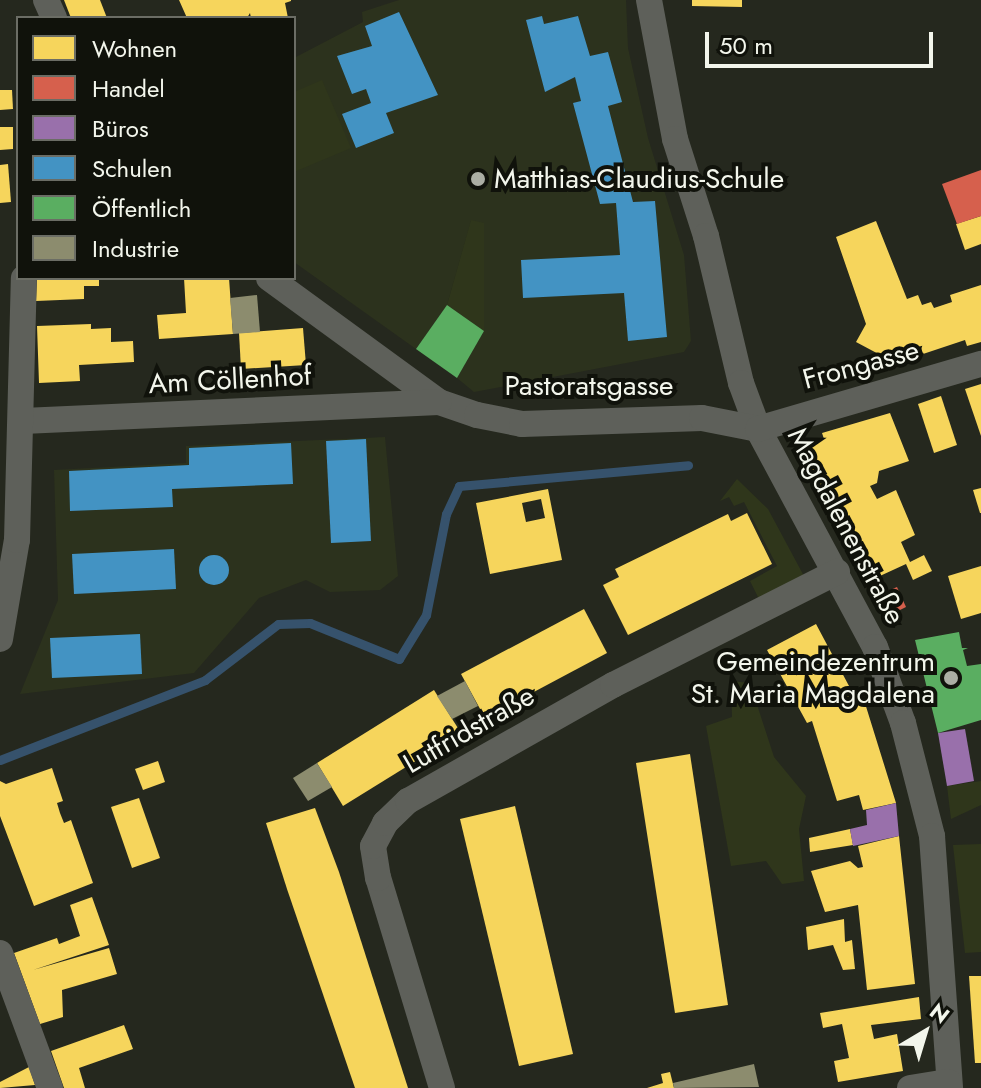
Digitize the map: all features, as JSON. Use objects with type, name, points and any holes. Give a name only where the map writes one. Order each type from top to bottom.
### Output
[{"type":"street","name":"Magdalenenstraße","points":[[649,0],[675,139],[758,429],[875,647],[903,723],[932,836],[950,1085]]},
{"type":"street","points":[[0,639],[17,540],[23,421],[24,280]]},
{"type":"street","name":"Pastoratsgasse","points":[[272,280],[439,402],[522,424],[702,418],[758,429]]},
{"type":"street","name":"Frongasse","points":[[758,429],[981,364]]},
{"type":"street","name":"Am Cöllenhof","points":[[23,421],[439,402]]},
{"type":"street","name":"Lutfridstraße","points":[[442,1088],[378,878],[373,846],[385,823],[408,801],[613,685],[837,572]]},
{"type":"street","points":[[0,953],[50,1088]]},
{"type":"street","points":[[910,1088],[950,1085]]},
{"type":"shaded area","name":"Matthias-Claudius-Schule","points":[[399,0],[626,0],[628,48],[648,138],[684,255],[691,341],[684,352],[474,392],[457,378],[484,331],[471,221],[447,305],[416,349],[296,263],[296,57],[363,22],[362,12]]},
{"type":"shaded area","points":[[322,80],[351,148],[296,171],[296,91]]},
{"type":"shaded area","points":[[471,220],[484,223],[484,331],[447,305]]},
{"type":"shaded area","points":[[385,437],[398,576],[380,590],[330,592],[306,580],[259,598],[194,673],[20,694],[58,600],[54,470],[186,463],[186,446]]},
{"type":"shaded area","points":[[737,479],[768,509],[805,578],[759,599],[750,581],[777,566],[744,502],[734,506],[729,497],[720,501]]},
{"type":"shaded area","points":[[731,681],[750,683],[774,757],[806,796],[799,829],[804,881],[782,884],[766,861],[731,866],[706,726],[732,717]]},
{"type":"shaded area","points":[[981,781],[981,805],[951,819],[947,786]]},
{"type":"shaded area","points":[[981,844],[981,952],[965,953],[953,845]]},
{"type":"building: Wohnen","points":[[64,0],[100,0],[106,16],[70,16]]},
{"type":"building: Wohnen","points":[[179,0],[291,0],[285,3],[288,16],[251,16],[250,13],[248,16],[186,16]]},
{"type":"building: Wohnen","points":[[692,0],[742,0],[742,7],[692,6]]},
{"type":"building: Wohnen","points":[[0,90],[12,90],[13,109],[0,110]]},
{"type":"building: Wohnen","points":[[0,127],[13,127],[13,149],[0,150]]},
{"type":"building: Wohnen","points":[[8,164],[11,202],[0,203],[0,165]]},
{"type":"building: Wohnen","points":[[981,216],[981,244],[965,250],[956,224]]},
{"type":"building: Wohnen","points":[[876,221],[907,299],[918,295],[922,305],[931,302],[934,308],[952,302],[950,295],[981,285],[981,342],[967,346],[965,340],[923,354],[921,347],[886,358],[856,342],[866,324],[836,237]]},
{"type":"building: Wohnen","points":[[37,280],[99,280],[99,286],[84,286],[84,299],[36,301]]},
{"type":"building: Wohnen","points":[[184,280],[229,280],[233,334],[159,339],[157,315],[186,313]]},
{"type":"building: Wohnen","points":[[91,324],[91,329],[111,328],[111,342],[133,341],[134,362],[79,365],[80,381],[39,383],[37,326]]},
{"type":"building: Wohnen","points":[[303,328],[306,365],[241,369],[239,333]]},
{"type":"building: Wohnen","points":[[981,384],[981,436],[965,389]]},
{"type":"building: Wohnen","points":[[941,396],[957,445],[934,453],[918,404]]},
{"type":"building: Wohnen","points":[[890,413],[909,461],[879,471],[877,483],[870,486],[877,499],[896,490],[915,535],[901,542],[910,562],[924,555],[932,571],[913,580],[906,564],[869,581],[808,464],[813,462],[807,444],[824,439],[822,433]]},
{"type":"building: Wohnen","points":[[981,488],[981,513],[980,513],[973,490]]},
{"type":"building: Wohnen","points":[[548,489],[562,560],[490,574],[476,503]],"holes":[[[541,499],[545,518],[526,522],[522,503]]]},
{"type":"building: Wohnen","points":[[747,513],[772,564],[628,635],[603,585],[619,577],[615,569],[728,514],[731,521]]},
{"type":"building: Wohnen","points":[[981,566],[981,613],[961,619],[948,576]]},
{"type":"building: Wohnen","points":[[584,609],[607,653],[485,718],[461,674]]},
{"type":"building: Wohnen","points":[[816,624],[857,701],[864,700],[896,803],[863,810],[859,795],[837,801],[812,721],[807,723],[767,650]]},
{"type":"building: Wohnen","points":[[434,690],[461,733],[343,806],[317,763]]},
{"type":"building: Wohnen","points":[[690,754],[728,1005],[675,1013],[636,763]]},
{"type":"building: Wohnen","points":[[158,761],[165,782],[143,790],[135,769]]},
{"type":"building: Wohnen","points":[[52,768],[63,801],[57,803],[60,813],[64,823],[71,820],[93,883],[34,906],[0,816],[0,781],[6,784]]},
{"type":"building: Wohnen","points":[[139,798],[160,858],[132,868],[111,807]]},
{"type":"building: Wohnen","points":[[515,806],[573,1054],[519,1066],[460,819]]},
{"type":"building: Wohnen","points":[[315,808],[339,872],[408,1088],[355,1088],[287,889],[266,823]]},
{"type":"building: Wohnen","points":[[850,829],[853,845],[810,852],[809,838]]},
{"type":"building: Wohnen","points":[[899,836],[915,984],[867,990],[858,905],[825,912],[811,871],[850,861],[858,868],[863,867],[858,846]]},
{"type":"building: Wohnen","points":[[92,897],[109,945],[33,970],[109,948],[117,974],[62,990],[63,1017],[40,1024],[14,953],[57,938],[59,944],[80,936],[70,905]]},
{"type":"building: Wohnen","points":[[844,919],[845,942],[852,940],[855,969],[843,970],[833,945],[808,950],[806,927]]},
{"type":"building: Wohnen","points":[[969,976],[981,976],[981,1063],[975,1063]]},
{"type":"building: Wohnen","points":[[919,997],[921,1019],[871,1025],[874,1039],[897,1034],[903,1071],[838,1082],[834,1061],[849,1058],[842,1024],[823,1028],[820,1013]]},
{"type":"building: Wohnen","points":[[124,1025],[133,1049],[79,1068],[85,1088],[64,1088],[51,1051]]},
{"type":"building: Wohnen","points":[[29,1067],[35,1085],[0,1088],[0,1082]]},
{"type":"building: Wohnen","points":[[670,1072],[674,1088],[647,1088],[663,1083],[661,1074]]},
{"type":"building: Handel","points":[[981,170],[981,216],[957,224],[942,184]]},
{"type":"building: Handel","points":[[897,587],[906,607],[886,617],[876,596]]},
{"type":"building: Büros","points":[[965,729],[974,781],[947,786],[938,733]]},
{"type":"building: Büros","points":[[896,803],[899,836],[853,846],[850,829],[867,825],[866,810]]},
{"type":"building: Schulen","points":[[399,12],[438,95],[386,113],[394,133],[356,148],[342,114],[371,103],[366,89],[352,94],[337,56],[372,46],[365,26]]},
{"type":"building: Schulen","points":[[542,16],[544,24],[578,16],[590,56],[608,52],[622,102],[608,106],[633,202],[655,201],[667,337],[628,341],[624,293],[523,298],[521,260],[620,255],[616,203],[600,204],[573,103],[581,101],[575,77],[545,92],[526,20]]},
{"type":"building: Schulen","points":[[366,439],[371,541],[331,543],[326,441]]},
{"type":"building: Schulen","points":[[291,443],[293,484],[172,489],[173,507],[70,511],[69,471],[189,465],[189,448]]},
{"type":"building: Schulen","points":[[174,549],[176,589],[74,594],[72,554]]},
{"type":"building: Schulen","points":[[214,555],[225,559],[229,570],[225,581],[214,585],[203,581],[199,570],[203,559]]},
{"type":"building: Schulen","points":[[140,634],[142,674],[52,678],[50,638]]},
{"type":"building: Öffentlich","points":[[447,305],[484,331],[457,378],[416,349]]},
{"type":"building: Öffentlich","name":"Gemeindezentrum St. Maria Magdalena","points":[[959,632],[962,648],[968,648],[963,650],[967,666],[981,664],[981,720],[938,733],[915,640]]},
{"type":"building: Industrie","points":[[257,295],[260,332],[233,334],[230,298]]},
{"type":"building: Industrie","points":[[465,681],[478,706],[452,719],[437,696]]},
{"type":"building: Industrie","points":[[317,763],[332,787],[308,801],[293,778]]},
{"type":"building: Industrie","points":[[754,1064],[759,1087],[674,1088],[673,1083]]},
{"type":"waterway","points":[[0,760],[205,680],[278,624],[310,623],[399,659],[426,615],[446,514],[459,486],[688,465]]},
{"type":"place","name":"Matthias-Claudius-Schule","points":[[478,179]]},
{"type":"place","name":"Gemeindezentrum St. Maria Magdalena","points":[[951,678]]}]
